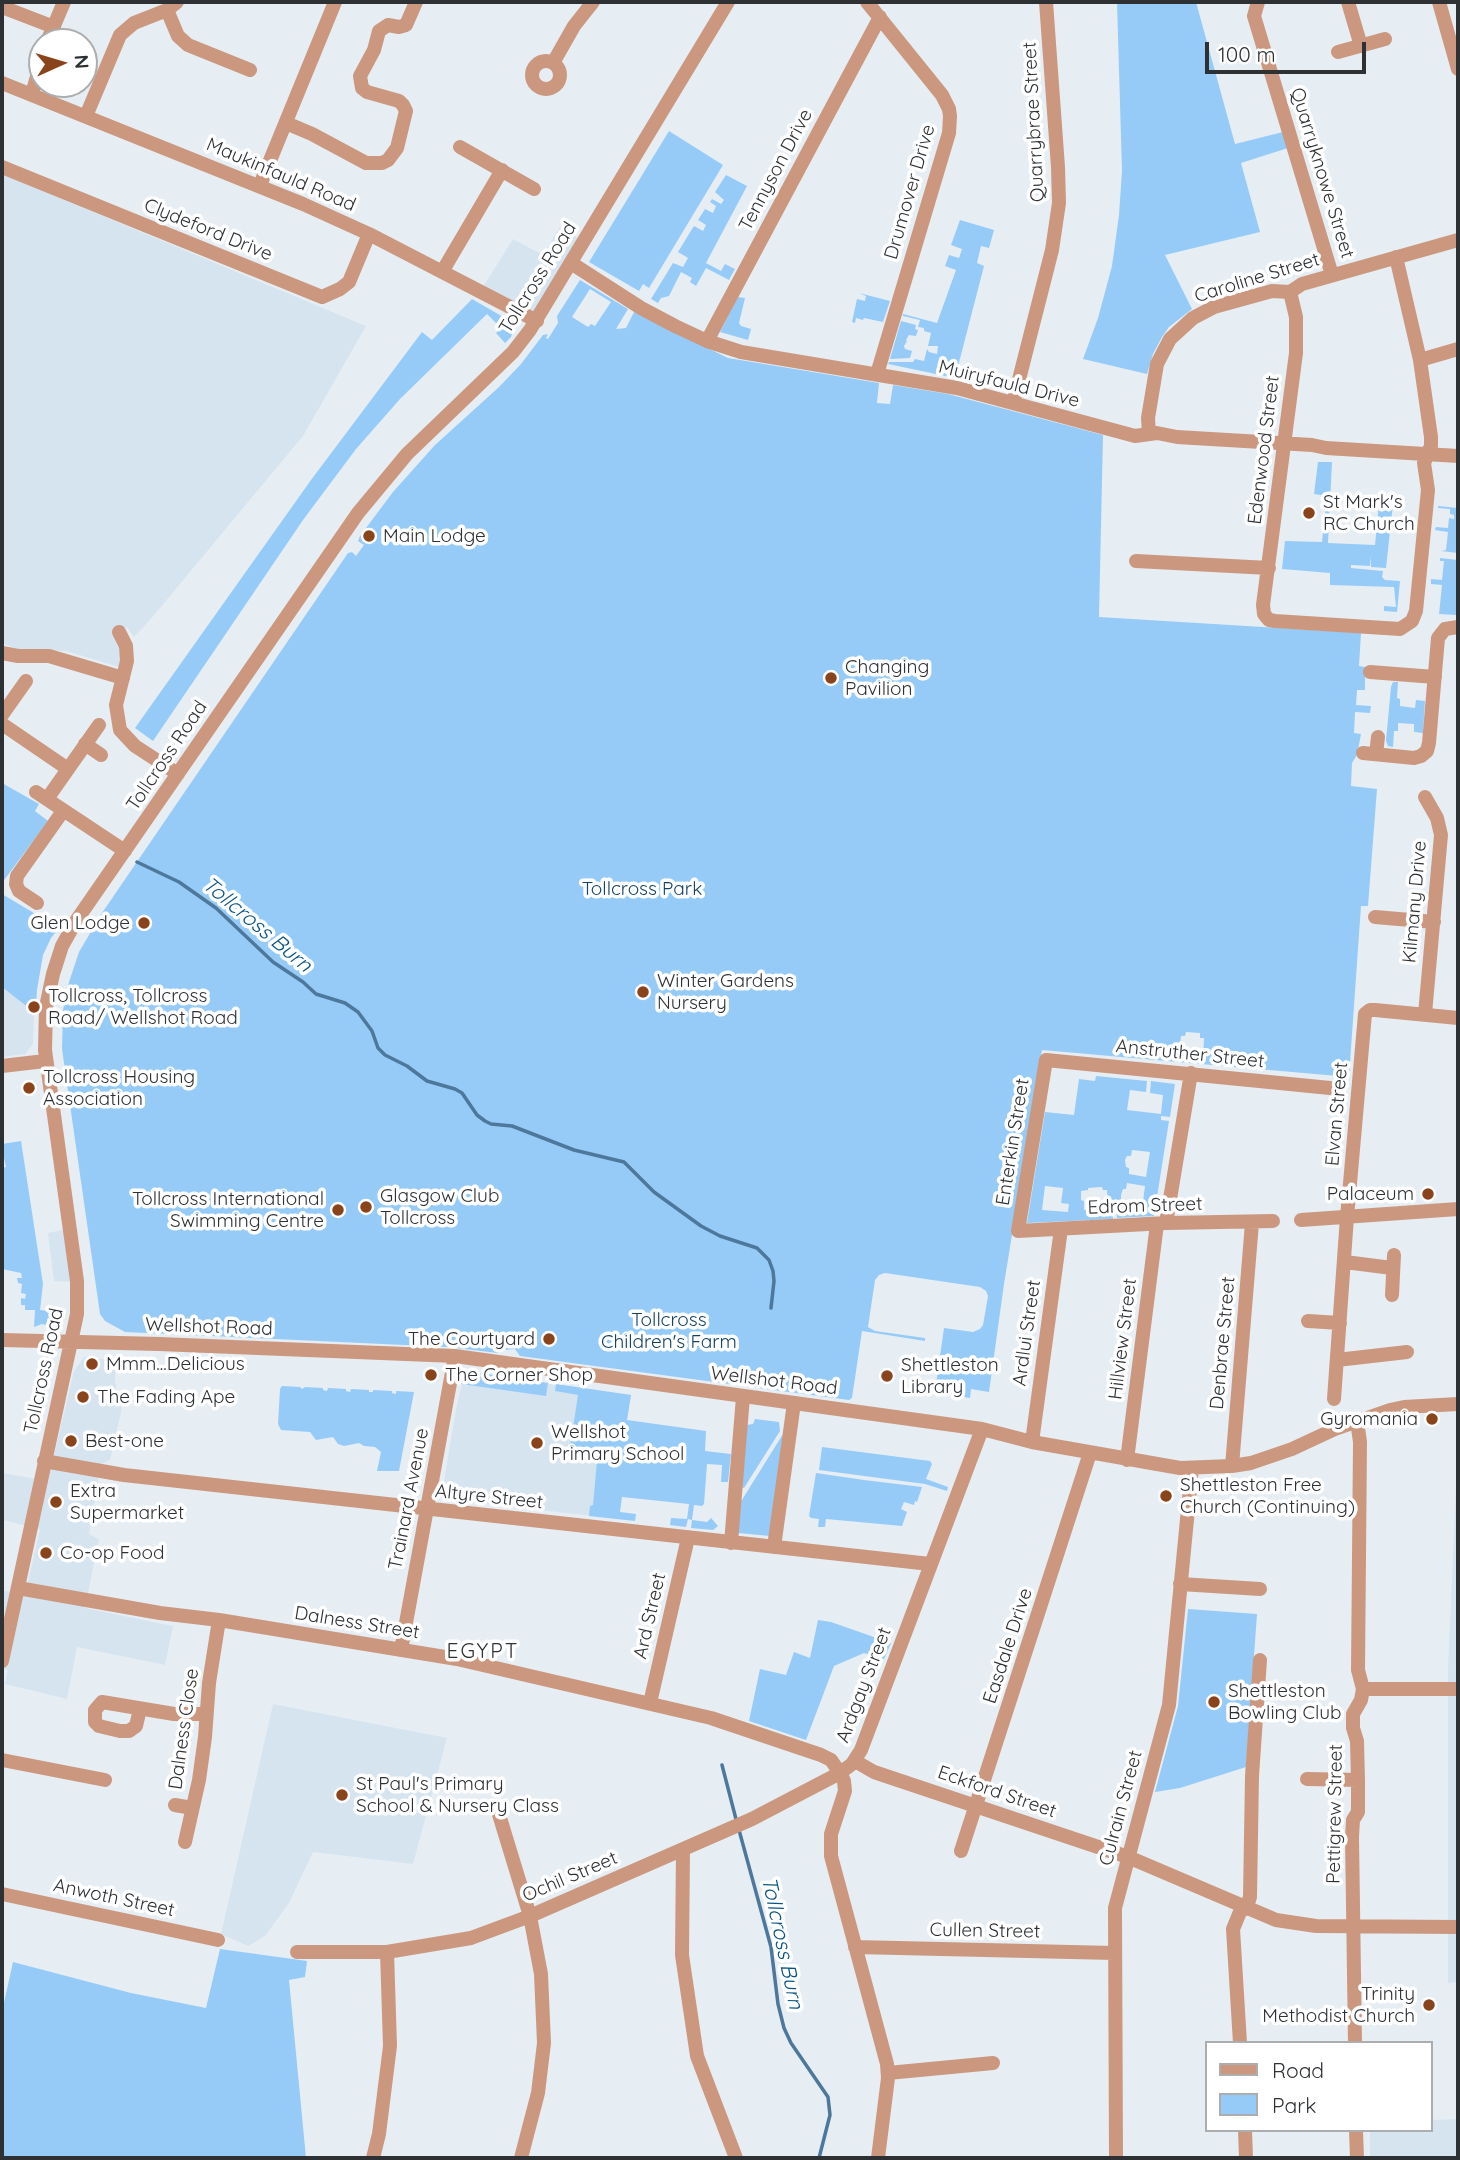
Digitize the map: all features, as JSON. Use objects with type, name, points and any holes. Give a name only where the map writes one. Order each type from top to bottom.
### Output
[{"type":"street","points":[[2,7],[54,27],[64,2]]},
{"type":"street","points":[[260,185],[333,2]]},
{"type":"street","points":[[286,123],[366,163],[388,160],[397,148],[406,111],[399,101],[367,92],[362,88],[360,76],[374,50],[379,31],[388,25],[406,25],[416,2]]},
{"type":"street","points":[[553,63],[574,26],[593,2]]},
{"type":"street","name":"Tollcross Road","points":[[2,1661],[77,1314],[78,1291],[45,1060],[46,1007],[62,946],[76,921],[340,537],[407,454],[513,352],[537,321],[728,2]]},
{"type":"street","name":"Drumover Drive","points":[[867,2],[942,95],[950,117],[948,133],[877,374]]},
{"type":"street","name":"Quarrybrae Street","points":[[1013,403],[1052,250],[1057,218],[1059,179],[1046,2]]},
{"type":"street","name":"Quarryknowe Street","points":[[1258,2],[1254,16],[1332,275]]},
{"type":"street","points":[[1348,2],[1361,46]]},
{"type":"street","points":[[1439,2],[1458,69]]},
{"type":"street","points":[[86,116],[120,35],[134,23],[172,6],[178,36],[188,45],[250,70]]},
{"type":"street","name":"Tennyson Drive","points":[[707,341],[880,17]]},
{"type":"street","points":[[1338,52],[1385,39]]},
{"type":"street","name":"Maukinfauld Road","points":[[2,82],[28,92]]},
{"type":"street","name":"Maukinfauld Road","points":[[42,98],[260,185],[369,234],[537,321]]},
{"type":"street","points":[[460,147],[534,188]]},
{"type":"street","name":"Clydeford Drive","points":[[2,167],[322,297],[349,282],[369,234]]},
{"type":"street","points":[[442,272],[502,170]]},
{"type":"street","name":"Caroline Street","points":[[1149,434],[1148,418],[1156,371],[1163,351],[1176,331],[1192,318],[1214,307],[1272,291],[1290,292],[1302,284],[1458,240]]},
{"type":"street","points":[[1396,257],[1420,360],[1431,437],[1427,454]]},
{"type":"street","name":"Muiryfauld Drive","points":[[571,263],[641,308],[707,341],[763,357],[957,387],[1135,436],[1149,434],[1458,456]]},
{"type":"street","name":"Edenwood Street","points":[[1290,292],[1297,334],[1263,605],[1264,614],[1269,620],[1396,629],[1412,621],[1416,611],[1428,490],[1424,463],[1427,454]]},
{"type":"street","points":[[1420,360],[1458,349]]},
{"type":"street","points":[[1136,561],[1269,568]]},
{"type":"street","points":[[1378,737],[1370,754],[1414,758],[1427,751],[1438,638],[1452,628]]},
{"type":"street","points":[[119,632],[126,646],[127,660],[116,705],[120,730],[135,746],[178,774]]},
{"type":"street","points":[[2,653],[49,656],[123,678]]},
{"type":"street","points":[[1382,690],[1376,673],[1435,677]]},
{"type":"street","points":[[2,715],[26,681]]},
{"type":"street","points":[[2,724],[68,769]]},
{"type":"street","points":[[99,725],[68,769],[41,795],[125,851]]},
{"type":"street","points":[[85,744],[101,755]]},
{"type":"street","name":"Kilmany Drive","points":[[1424,796],[1437,818],[1441,835],[1424,1014]]},
{"type":"street","points":[[37,903],[19,891],[17,876],[63,811]]},
{"type":"street","points":[[1375,918],[1434,922]]},
{"type":"street","name":"Elvan Street","points":[[1334,1399],[1365,1014],[1376,1010],[1424,1014]]},
{"type":"street","points":[[1424,1014],[1458,1018]]},
{"type":"street","points":[[2,1066],[45,1060]]},
{"type":"street","name":"Anstruther Street","points":[[1046,1060],[1330,1088]]},
{"type":"street","name":"Enterkin Street","points":[[1018,1231],[1046,1060]]},
{"type":"street","name":"Hillview Street","points":[[1127,1460],[1162,1223],[1191,1073]]},
{"type":"street","points":[[1301,1220],[1458,1209]]},
{"type":"street","name":"Edrom Street","points":[[1018,1231],[1162,1223],[1273,1221]]},
{"type":"street","name":"Denbrae Street","points":[[1232,1466],[1252,1223]]},
{"type":"street","name":"Ardlui Street","points":[[1032,1442],[1061,1228]]},
{"type":"street","points":[[1345,1262],[1393,1262],[1392,1295]]},
{"type":"street","points":[[1308,1321],[1340,1323]]},
{"type":"street","name":"Wellshot Road","points":[[2,1340],[455,1356],[982,1429],[1032,1442],[1127,1460],[1192,1468],[1232,1466],[1292,1449],[1357,1420],[1404,1407],[1458,1404]]},
{"type":"street","points":[[1338,1360],[1407,1352]]},
{"type":"street","name":"Trainard Avenue","points":[[401,1650],[455,1356]]},
{"type":"street","points":[[731,1543],[743,1397]]},
{"type":"street","points":[[774,1547],[794,1403]]},
{"type":"street","name":"Pettigrew Street","points":[[1355,2041],[1352,1837],[1353,1821],[1357,1812],[1358,1780],[1353,1714],[1363,1689],[1358,1670],[1360,1442],[1357,1420]]},
{"type":"street","name":"Ardgay Street","points":[[841,1773],[855,1761],[982,1429]]},
{"type":"street","name":"Easdale Drive","points":[[961,1852],[1090,1453]]},
{"type":"street","name":"Altyre Street","points":[[44,1461],[113,1474],[930,1564]]},
{"type":"street","name":"Culrain Street","points":[[1116,2158],[1115,1909],[1168,1705],[1192,1468]]},
{"type":"street","name":"Ard Street","points":[[650,1703],[688,1538]]},
{"type":"street","points":[[1180,1584],[1260,1589]]},
{"type":"street","name":"Dalness Street","points":[[18,1588],[160,1614],[219,1620],[457,1659],[650,1703],[744,1728],[821,1755],[831,1760],[841,1773]]},
{"type":"street","name":"Dalness Close","points":[[185,1842],[200,1770],[209,1682],[219,1620]]},
{"type":"street","points":[[1240,2041],[1233,1929],[1250,1897],[1252,1776],[1260,1660]]},
{"type":"street","points":[[1363,1689],[1458,1689]]},
{"type":"street","points":[[140,1709],[174,1714],[206,1714]]},
{"type":"street","points":[[2,1760],[105,1780]]},
{"type":"street","name":"Eckford Street","points":[[855,1761],[874,1772],[1128,1857],[1276,1920],[1353,1927],[1458,1927]]},
{"type":"street","points":[[841,1773],[845,1791],[833,1825],[831,1856],[888,2073],[878,2158]]},
{"type":"street","name":"Ochil Street","points":[[297,1952],[387,1952],[471,1938],[530,1916],[727,1831],[841,1773]]},
{"type":"street","points":[[1307,1779],[1358,1780]]},
{"type":"street","points":[[175,1805],[192,1808]]},
{"type":"street","points":[[496,1808],[530,1916],[541,1974],[544,2043],[538,2093],[521,2158]]},
{"type":"street","points":[[684,1849],[682,1955],[697,2056],[736,2158]]},
{"type":"street","name":"Anwoth Street","points":[[2,1894],[218,1940]]},
{"type":"street","name":"Cullen Street","points":[[855,1947],[1115,1953]]},
{"type":"street","points":[[373,2158],[379,2134],[390,2046],[387,1952]]},
{"type":"street","points":[[888,2073],[993,2063]]},
{"type":"street","points":[[1245,2132],[1247,2158]]},
{"type":"street","points":[[1356,2132],[1357,2158]]},
{"type":"shaded area","points":[[2,174],[366,326],[303,436],[134,637],[127,627],[113,635],[123,658],[119,667],[66,651],[17,649],[2,643]]},
{"type":"shaded area","points":[[560,227],[583,241],[536,319],[481,290],[513,239],[543,255]]},
{"type":"shaded area","points":[[2,987],[29,1009],[27,1013],[34,1013],[33,1044],[25,1054],[2,1057]]},
{"type":"shaded area","points":[[67,1229],[75,1282],[54,1281],[48,1233]]},
{"type":"shaded area","points":[[84,1357],[116,1361],[115,1381],[122,1408],[110,1460],[101,1464],[89,1534],[99,1539],[85,1608],[173,1626],[165,1665],[77,1647],[67,1699],[5,1684],[8,1670],[2,1668],[2,1590],[25,1595],[40,1529],[2,1520],[2,1473],[48,1481],[74,1371]]},
{"type":"shaded area","name":"Wellshot Primary School","points":[[465,1372],[631,1395],[612,1518],[441,1499]]},
{"type":"shaded area","points":[[1458,1439],[1458,1982],[1448,1983],[1448,1669]]},
{"type":"shaded area","name":"St Paul's Primary School & Nursery Class","points":[[273,1704],[447,1738],[413,1864],[313,1852],[289,1903],[265,1936],[248,1946],[221,1934]]},
{"type":"shaded area","points":[[1458,2119],[1458,2158],[1370,2158],[1370,2132],[1432,2132],[1432,2120]]},
{"type":"green space","points":[[1117,2],[1196,2],[1235,144],[1283,132],[1288,148],[1241,163],[1260,232],[1165,255],[1192,309],[1169,327],[1162,337],[1147,374],[1083,359],[1098,318],[1112,266],[1119,215],[1122,171]]},
{"type":"green space","points":[[669,131],[723,165],[649,288],[643,284],[639,291],[589,262]]},
{"type":"green space","points":[[726,175],[747,186],[706,263],[721,271],[725,264],[735,269],[729,280],[706,268],[696,286],[690,282],[692,278],[681,272],[669,296],[661,298],[658,303],[651,299],[673,263],[683,267],[688,258],[678,252],[692,229],[694,226],[703,231],[706,225],[698,220],[705,209],[713,213],[716,206],[710,202],[712,199],[721,204],[724,200],[715,192]]},
{"type":"green space","points":[[960,220],[994,230],[989,248],[981,246],[977,263],[984,266],[955,378],[888,364],[913,362],[915,359],[924,361],[927,349],[937,354],[938,346],[928,346],[931,333],[918,327],[920,320],[903,314],[937,323],[956,270],[945,266],[949,255],[959,258],[962,249],[951,245]]},
{"type":"green space","name":"Tollcross Park","points":[[580,280],[628,309],[616,329],[626,328],[634,312],[728,358],[879,383],[877,403],[890,404],[893,385],[948,394],[1103,435],[1099,617],[1361,633],[1359,666],[1365,667],[1365,690],[1357,690],[1356,705],[1371,706],[1370,713],[1355,712],[1354,733],[1361,734],[1357,755],[1352,763],[1351,786],[1377,789],[1368,906],[1361,906],[1349,1077],[1042,1050],[989,1392],[971,1389],[970,1398],[946,1394],[947,1386],[936,1384],[944,1328],[973,1332],[980,1329],[988,1296],[986,1291],[980,1287],[885,1273],[875,1280],[868,1327],[875,1331],[925,1338],[925,1341],[862,1331],[852,1398],[849,1400],[520,1356],[515,1349],[498,1353],[447,1347],[125,1332],[105,1321],[100,1314],[62,1049],[63,1010],[79,952],[102,913],[348,553],[352,552],[356,556],[364,545],[358,541],[360,536],[393,492],[435,445],[521,364],[543,335],[548,334],[548,339],[558,323],[557,316]],"holes":[[[590,289],[611,302],[595,326],[591,324],[588,327],[572,317]],[[1186,1032],[1200,1033],[1200,1038],[1204,1038],[1203,1057],[1179,1054],[1181,1036],[1185,1036]]]},
{"type":"green space","points":[[859,293],[890,301],[883,322],[856,318],[855,323],[852,322],[857,299],[865,301],[866,296]]},
{"type":"green space","points":[[738,297],[745,298],[739,323],[751,329],[748,340],[720,332]]},
{"type":"green space","points":[[472,299],[510,321],[513,331],[511,337],[505,343],[496,333],[501,328],[487,314],[400,399],[356,449],[303,520],[153,741],[135,728],[311,480],[422,332],[432,340]]},
{"type":"green space","points":[[901,321],[916,325],[915,329],[918,330],[916,336],[909,335],[904,346],[912,351],[910,358],[890,359]]},
{"type":"green space","points":[[1318,462],[1332,462],[1328,543],[1375,545],[1379,503],[1393,504],[1386,568],[1371,567],[1371,556],[1370,566],[1351,565],[1351,568],[1383,571],[1382,577],[1385,580],[1400,581],[1397,612],[1384,611],[1384,606],[1396,607],[1394,587],[1330,585],[1330,573],[1282,569],[1285,541],[1322,542],[1327,496],[1314,494]]},
{"type":"green space","points":[[1438,506],[1458,508],[1458,553],[1441,551],[1446,550],[1448,532],[1435,530],[1436,527],[1448,528],[1449,518],[1454,519],[1454,515],[1450,514],[1450,509]]},
{"type":"green space","points":[[1440,558],[1458,560],[1456,615],[1439,614],[1442,585],[1431,584],[1431,579],[1442,580],[1444,561],[1440,561]]},
{"type":"green space","points":[[1393,682],[1398,682],[1397,698],[1400,699],[1400,706],[1415,708],[1416,700],[1425,701],[1423,733],[1414,732],[1414,724],[1398,723],[1398,731],[1394,731],[1393,747],[1388,746],[1386,741]]},
{"type":"green space","points":[[2,783],[39,804],[35,811],[48,821],[2,883]]},
{"type":"green space","points":[[2,894],[59,928],[43,955],[36,1004],[31,1010],[2,987]]},
{"type":"green space","points":[[1096,1076],[1147,1081],[1146,1092],[1130,1090],[1127,1110],[1161,1114],[1163,1095],[1150,1093],[1151,1081],[1175,1084],[1170,1117],[1161,1116],[1161,1120],[1169,1121],[1154,1216],[1117,1218],[1116,1206],[1112,1206],[1113,1219],[1027,1223],[1045,1112],[1074,1115],[1079,1079],[1095,1081]],"holes":[[[1132,1150],[1150,1152],[1146,1177],[1129,1174],[1125,1160],[1127,1156],[1131,1156]],[[1127,1183],[1145,1186],[1142,1209],[1124,1207],[1125,1201],[1121,1200],[1121,1195],[1123,1189],[1126,1189]],[[1045,1186],[1063,1188],[1061,1203],[1069,1204],[1068,1212],[1042,1210]],[[1102,1187],[1107,1190],[1108,1209],[1084,1210],[1081,1191]]]},
{"type":"green space","points":[[21,1141],[43,1284],[40,1310],[63,1313],[62,1323],[56,1327],[42,1324],[34,1327],[35,1310],[25,1310],[25,1305],[21,1305],[21,1298],[25,1299],[26,1294],[21,1293],[22,1284],[18,1283],[17,1278],[22,1278],[21,1273],[2,1269],[2,1168],[6,1167],[2,1158],[2,1144]]},
{"type":"green space","points":[[466,1371],[548,1383],[546,1396],[461,1384]]},
{"type":"green space","points":[[556,1384],[631,1395],[627,1420],[706,1431],[705,1451],[731,1454],[728,1482],[721,1482],[722,1465],[707,1464],[704,1504],[694,1505],[692,1520],[688,1519],[686,1527],[670,1525],[671,1518],[687,1519],[689,1504],[622,1497],[620,1512],[636,1514],[635,1521],[589,1516],[590,1506],[593,1505],[596,1457],[576,1454],[570,1447],[578,1395],[555,1391]]},
{"type":"green space","points":[[282,1386],[323,1388],[327,1391],[328,1388],[346,1389],[350,1392],[351,1389],[369,1392],[392,1391],[396,1394],[396,1391],[414,1392],[399,1471],[377,1471],[381,1452],[375,1447],[359,1443],[344,1446],[338,1444],[333,1437],[316,1440],[310,1432],[281,1430],[278,1424]]},
{"type":"green space","points":[[755,1419],[779,1422],[780,1431],[744,1488],[741,1487],[747,1425],[753,1424]]},
{"type":"green space","points":[[783,1434],[770,1536],[738,1533],[740,1503]]},
{"type":"green space","points":[[822,1447],[930,1461],[932,1464],[926,1479],[948,1487],[947,1491],[925,1484],[819,1470]]},
{"type":"green space","points":[[816,1473],[922,1487],[914,1505],[904,1502],[901,1509],[907,1512],[902,1526],[826,1519],[825,1527],[818,1527],[819,1519],[809,1516]]},
{"type":"green space","points":[[711,1518],[718,1526],[713,1530],[691,1528],[692,1520],[707,1522]]},
{"type":"green space","name":"Shettleston Bowling Club","points":[[1188,1609],[1257,1614],[1246,1767],[1180,1788],[1155,1792],[1178,1706]]},
{"type":"green space","points":[[818,1620],[891,1643],[884,1659],[864,1653],[834,1666],[806,1740],[749,1721],[760,1669],[786,1675],[794,1652],[810,1658]]},
{"type":"green space","points":[[220,1949],[307,1961],[305,1977],[289,1980],[306,2158],[2,2158],[2,2012],[13,1962],[131,1993],[206,2008]]},
{"type":"waterway","name":"Tollcross Burn","points":[[137,862],[179,882],[216,908],[273,962],[316,994],[345,1003],[358,1012],[372,1031],[378,1048],[385,1055],[407,1066],[427,1081],[462,1093],[477,1115],[485,1121],[512,1126],[574,1150],[624,1162],[654,1192],[701,1226],[720,1236],[757,1248],[769,1260],[773,1271],[771,1308]]},
{"type":"waterway","name":"Tollcross Burn","points":[[722,1765],[737,1823]]},
{"type":"waterway","name":"Tollcross Burn","points":[[739,1830],[771,1947],[778,2004],[784,2028],[791,2043],[828,2097],[830,2115],[819,2158]]},
{"type":"place","name":"St Mark's RC Church","points":[[1309,513]]},
{"type":"place","name":"Main Lodge","points":[[369,536]]},
{"type":"place","name":"Changing Pavilion","points":[[831,678]]},
{"type":"place","name":"Glen Lodge","points":[[144,923]]},
{"type":"place","name":"Winter Gardens Nursery","points":[[643,992]]},
{"type":"place","name":"Tollcross, Tollcross Road/ Wellshot Road","points":[[34,1007]]},
{"type":"place","name":"Tollcross Housing Association","points":[[29,1088]]},
{"type":"place","name":"Palaceum","points":[[1428,1194]]},
{"type":"place","name":"Glasgow Club Tollcross","points":[[366,1207]]},
{"type":"place","name":"Tollcross International Swimming Centre","points":[[338,1210]]},
{"type":"place","name":"The Courtyard","points":[[549,1339]]},
{"type":"place","name":"Mmm...Delicious","points":[[92,1364]]},
{"type":"place","name":"The Corner Shop","points":[[431,1375]]},
{"type":"place","name":"Shettleston Library","points":[[887,1376]]},
{"type":"place","name":"The Fading Ape","points":[[83,1397]]},
{"type":"place","name":"Gyromania","points":[[1432,1419]]},
{"type":"place","name":"Best-one","points":[[71,1441]]},
{"type":"place","name":"Wellshot Primary School","points":[[537,1443]]},
{"type":"place","name":"Shettleston Free Church (Continuing)","points":[[1166,1496]]},
{"type":"place","name":"Extra Supermarket","points":[[56,1502]]},
{"type":"place","name":"Co-op Food","points":[[46,1553]]},
{"type":"place","name":"Shettleston Bowling Club","points":[[1214,1702]]},
{"type":"place","name":"St Paul's Primary School & Nursery Class","points":[[342,1795]]},
{"type":"place","name":"Trinity Methodist Church","points":[[1429,2005]]},
{"type":"district","name":"EGYPT","points":[[483,1652]]},
{"type":"park label","name":"Tollcross Children's Farm","points":[[669,1331]]}]
